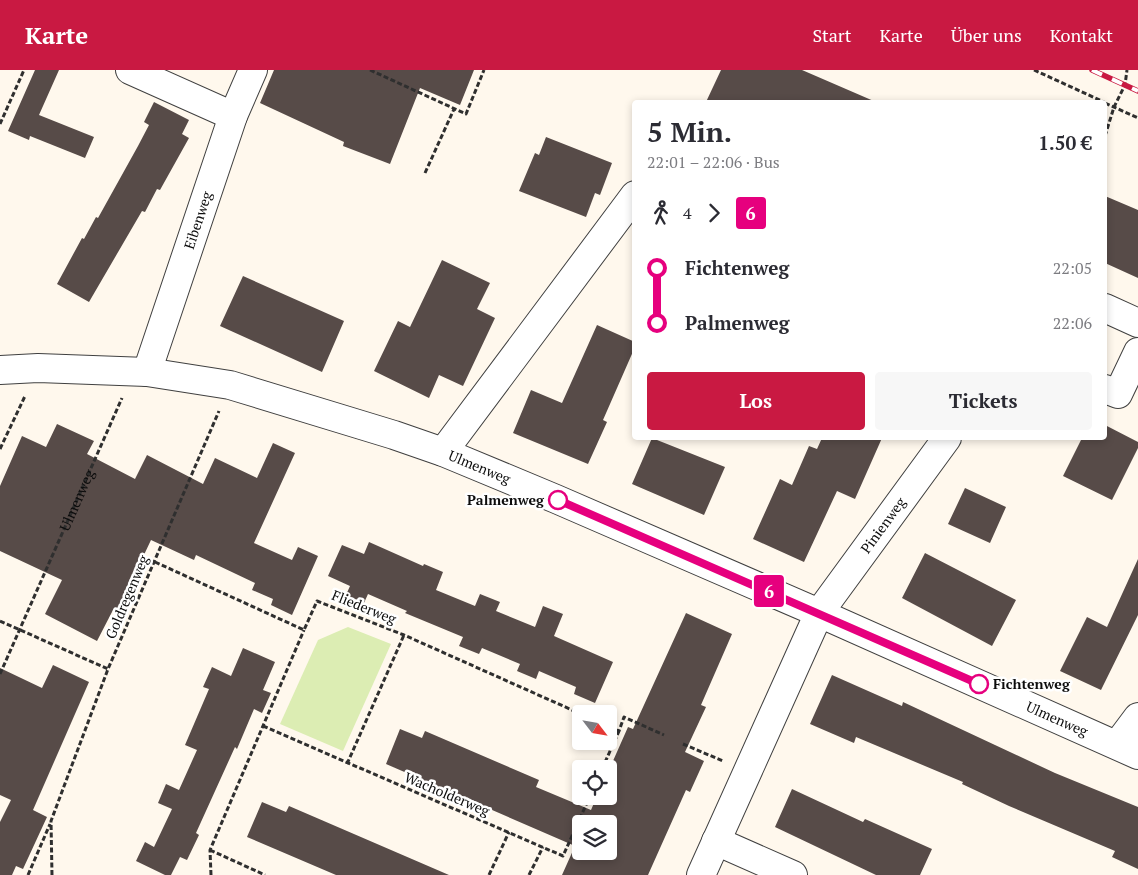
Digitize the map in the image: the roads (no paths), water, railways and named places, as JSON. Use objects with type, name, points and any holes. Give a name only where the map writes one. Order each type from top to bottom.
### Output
[{"type":"street","points":[[130,70],[232,116]]},
{"type":"street","name":"Eibenweg","points":[[140,372],[232,116],[253,70]]},
{"type":"street","points":[[443,452],[632,199]]},
{"type":"street","points":[[1107,309],[1138,323]]},
{"type":"street","points":[[1107,390],[1118,394],[1138,352]]},
{"type":"street","name":"Ulmenweg","points":[[0,370],[38,368],[140,372],[230,385],[394,434],[443,452],[819,613],[1128,750]]},
{"type":"street","name":"Pinienweg","points":[[819,613],[946,440]]},
{"type":"street","points":[[701,875],[746,771],[819,613]]},
{"type":"street","points":[[1128,750],[1138,717]]},
{"type":"street","points":[[716,841],[793,875]]},
{"type":"railway","points":[[1092,70],[1138,91]]},
{"type":"place","name":"Palmenweg","points":[[558,500]]},
{"type":"place","name":"Fichtenweg","points":[[979,684]]}]
